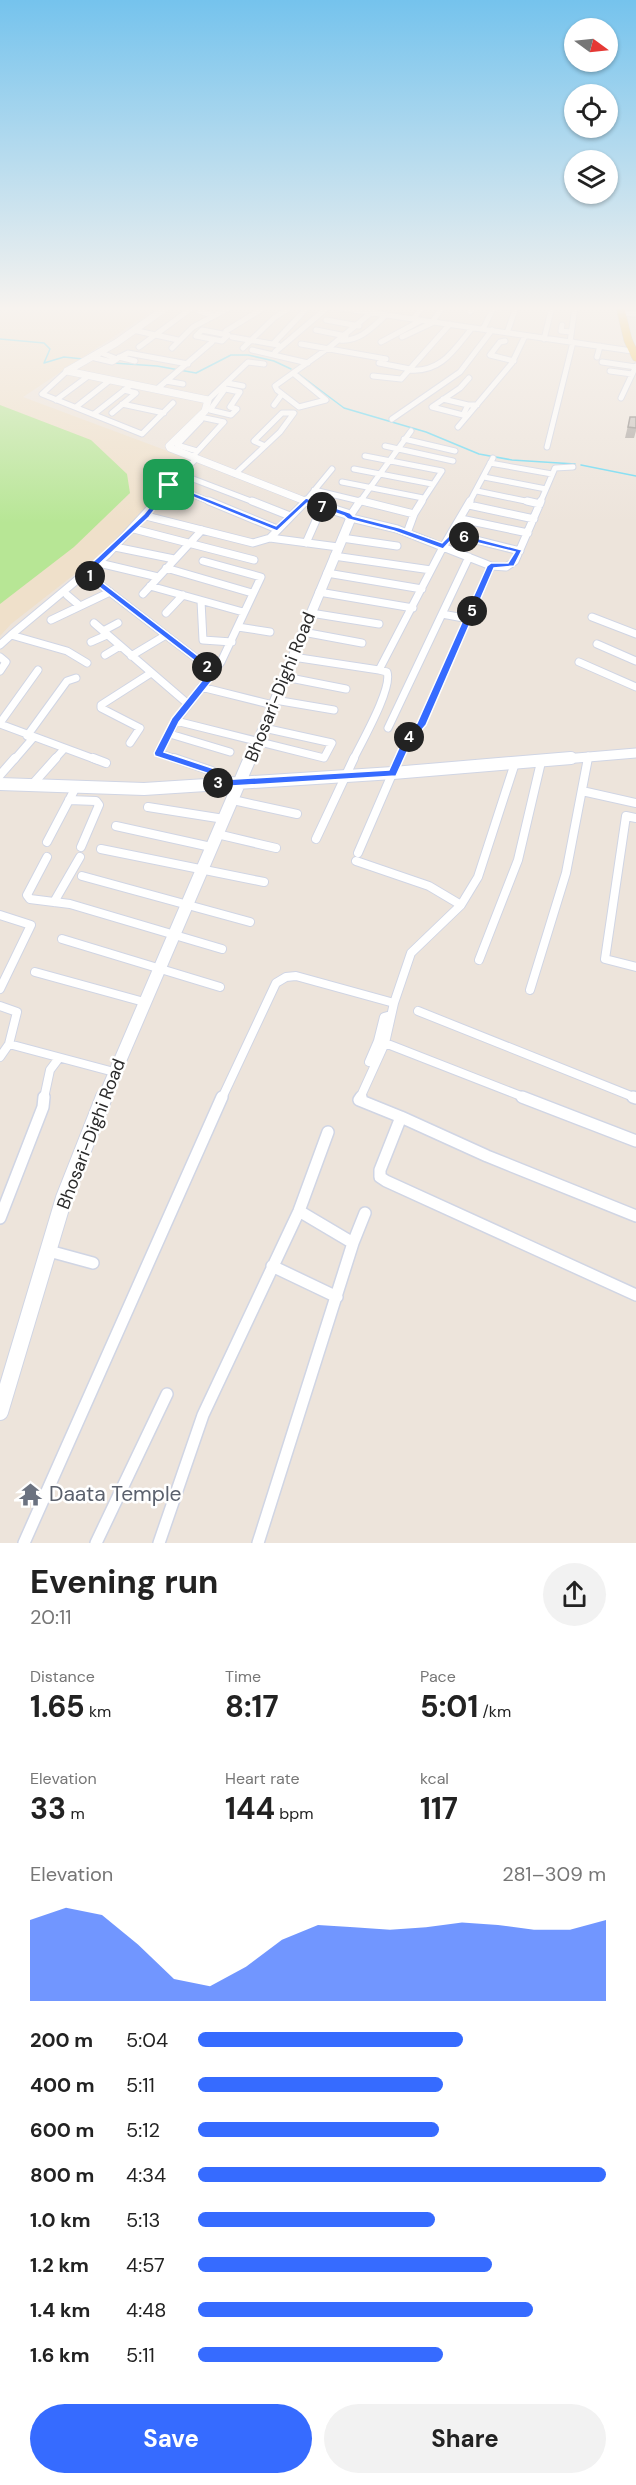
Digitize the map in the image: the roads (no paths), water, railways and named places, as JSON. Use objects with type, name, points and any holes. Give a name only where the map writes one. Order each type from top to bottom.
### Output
[{"type":"street","points":[[58,379],[42,394],[142,434],[173,403]]},
{"type":"street","points":[[56,400],[84,379]]},
{"type":"street","points":[[100,379],[208,400]]},
{"type":"street","points":[[157,389],[169,379]]},
{"type":"street","points":[[232,379],[208,400],[205,411],[169,446],[322,507],[407,533],[491,566],[500,567],[511,564],[520,551],[556,467],[573,467]]},
{"type":"street","points":[[283,379],[275,386],[299,407],[326,400],[300,379]]},
{"type":"street","points":[[392,419],[450,379]]},
{"type":"street","points":[[468,405],[463,415],[432,407],[469,379]]},
{"type":"street","points":[[458,427],[499,379]]},
{"type":"street","points":[[547,447],[563,379]]},
{"type":"street","points":[[621,398],[630,379]]},
{"type":"street","points":[[76,407],[109,381]]},
{"type":"street","points":[[166,381],[183,384]]},
{"type":"street","points":[[197,397],[210,396],[214,390],[213,384]]},
{"type":"street","points":[[93,414],[131,385]]},
{"type":"street","points":[[224,387],[243,386]]},
{"type":"street","points":[[224,387],[240,392],[230,407],[237,409],[231,415],[210,410],[224,387]]},
{"type":"street","points":[[112,413],[136,393],[124,390]]},
{"type":"street","points":[[274,405],[282,394]]},
{"type":"street","points":[[443,399],[477,405]]},
{"type":"street","points":[[122,404],[164,413]]},
{"type":"street","points":[[236,474],[280,432],[294,413],[282,413],[254,441],[265,446]]},
{"type":"street","points":[[0,645],[29,617],[99,562],[134,529],[224,422],[203,419],[177,445],[195,456]]},
{"type":"street","points":[[350,517],[411,431]]},
{"type":"street","points":[[404,439],[455,451]]},
{"type":"street","points":[[385,446],[453,461]]},
{"type":"street","points":[[365,456],[442,471],[423,498],[407,533]]},
{"type":"street","points":[[379,670],[443,547],[453,534],[492,461],[552,474]]},
{"type":"street","points":[[270,537],[306,501],[332,469]]},
{"type":"street","points":[[354,469],[432,484]]},
{"type":"street","points":[[180,474],[290,516]]},
{"type":"street","points":[[484,477],[546,489]]},
{"type":"street","points":[[342,482],[423,498]]},
{"type":"street","points":[[169,485],[277,529]]},
{"type":"street","points":[[314,490],[414,514]]},
{"type":"street","points":[[477,491],[540,504]]},
{"type":"street","points":[[469,505],[534,519]]},
{"type":"street","points":[[306,543],[322,507]]},
{"type":"street","points":[[146,516],[253,543],[270,537],[338,547],[431,570]]},
{"type":"street","name":"Bhosari-Dighi Road","points":[[0,1412],[64,1198],[114,1072],[264,728],[350,517]]},
{"type":"street","points":[[461,519],[528,533]]},
{"type":"street","points":[[134,529],[254,560]]},
{"type":"street","points":[[143,594],[202,530]]},
{"type":"street","points":[[453,534],[520,551]]},
{"type":"street","points":[[338,547],[397,546]]},
{"type":"street","points":[[115,547],[174,560]]},
{"type":"street","points":[[388,728],[469,557]]},
{"type":"street","points":[[203,561],[261,577],[243,612],[232,642],[214,672],[176,721],[159,753],[212,771],[215,783]]},
{"type":"street","points":[[99,562],[158,578]]},
{"type":"street","points":[[461,905],[429,886],[357,857],[407,741],[421,725],[491,566]]},
{"type":"street","points":[[166,568],[252,593]]},
{"type":"street","points":[[85,573],[214,672]]},
{"type":"street","points":[[327,573],[422,589]]},
{"type":"street","points":[[150,586],[243,612]]},
{"type":"street","points":[[51,620],[111,592]]},
{"type":"street","points":[[319,592],[413,608]]},
{"type":"street","points":[[67,595],[80,606]]},
{"type":"street","points":[[166,613],[183,595]]},
{"type":"street","points":[[201,601],[203,640],[232,642]]},
{"type":"street","points":[[311,612],[379,624]]},
{"type":"street","points":[[442,614],[469,619]]},
{"type":"street","points":[[592,617],[636,634]]},
{"type":"street","points":[[94,623],[188,704]]},
{"type":"street","points":[[91,642],[118,623]]},
{"type":"street","points":[[238,627],[270,632]]},
{"type":"street","points":[[303,632],[362,644]]},
{"type":"street","points":[[11,635],[67,651],[87,663]]},
{"type":"street","points":[[131,656],[166,635]]},
{"type":"street","points":[[597,644],[636,661]]},
{"type":"street","points":[[105,655],[120,646]]},
{"type":"street","points":[[0,657],[6,662],[0,671]]},
{"type":"street","points":[[293,657],[379,670],[387,672],[389,677],[347,775],[316,839]]},
{"type":"street","points":[[579,662],[636,687]]},
{"type":"street","points":[[38,670],[0,724],[30,737],[106,763]]},
{"type":"street","points":[[130,743],[140,728],[101,708],[101,705],[151,673]]},
{"type":"street","points":[[285,677],[346,689]]},
{"type":"street","points":[[0,775],[30,737],[67,681],[76,678]]},
{"type":"street","points":[[201,687],[274,703],[334,711]]},
{"type":"street","points":[[176,721],[324,758],[333,743],[264,728]]},
{"type":"street","points":[[170,734],[230,752]]},
{"type":"street","points":[[31,786],[64,749]]},
{"type":"street","points":[[0,784],[144,789],[393,773],[636,753]]},
{"type":"street","points":[[530,990],[566,873],[588,756]]},
{"type":"street","points":[[479,960],[518,860],[541,762]]},
{"type":"street","points":[[515,763],[478,877],[461,905],[411,953],[394,1003],[385,1043],[359,1100],[487,1156],[636,1216]]},
{"type":"street","points":[[47,842],[76,788]]},
{"type":"street","points":[[582,791],[632,802],[626,816],[605,959],[636,967]]},
{"type":"street","points":[[69,800],[96,801],[99,805],[81,847]]},
{"type":"street","points":[[233,800],[297,814]]},
{"type":"street","points":[[148,807],[224,819]]},
{"type":"street","points":[[626,816],[636,818]]},
{"type":"street","points":[[116,826],[211,847]]},
{"type":"street","points":[[217,834],[276,848]]},
{"type":"street","points":[[101,849],[264,882]]},
{"type":"street","points":[[54,902],[80,857]]},
{"type":"street","points":[[47,858],[27,895],[30,899],[70,904],[222,949]]},
{"type":"street","points":[[82,876],[250,922]]},
{"type":"street","points":[[0,915],[32,925],[0,989]]},
{"type":"street","points":[[62,939],[220,987]]},
{"type":"street","points":[[35,972],[144,1002]]},
{"type":"street","points":[[24,1543],[228,1084],[276,983],[286,977],[296,976],[394,1003]]},
{"type":"street","points":[[0,1006],[17,1012],[9,1044],[0,1057]]},
{"type":"street","points":[[418,1011],[636,1098]]},
{"type":"street","points":[[369,1062],[378,1041],[384,1017],[391,1015]]},
{"type":"street","points":[[385,1043],[636,1142]]},
{"type":"street","points":[[9,1044],[114,1072]]},
{"type":"street","points":[[0,1218],[43,1107],[45,1086],[50,1070],[59,1058]]},
{"type":"street","points":[[401,1117],[380,1170],[380,1177],[636,1295]]},
{"type":"street","points":[[159,1543],[203,1415],[298,1210],[328,1132]]},
{"type":"street","points":[[298,1210],[353,1242]]},
{"type":"street","points":[[258,1543],[353,1242],[365,1213]]},
{"type":"street","points":[[49,1251],[93,1263]]},
{"type":"street","points":[[273,1266],[337,1297]]},
{"type":"street","points":[[96,1543],[167,1394]]},
{"type":"waterway","points":[[305,379],[344,408],[426,432],[479,454],[512,460],[575,464]]},
{"type":"waterway","points":[[581,465],[636,476]]},
{"type":"place","name":"Daata Temple","points":[[31,1494]]}]
